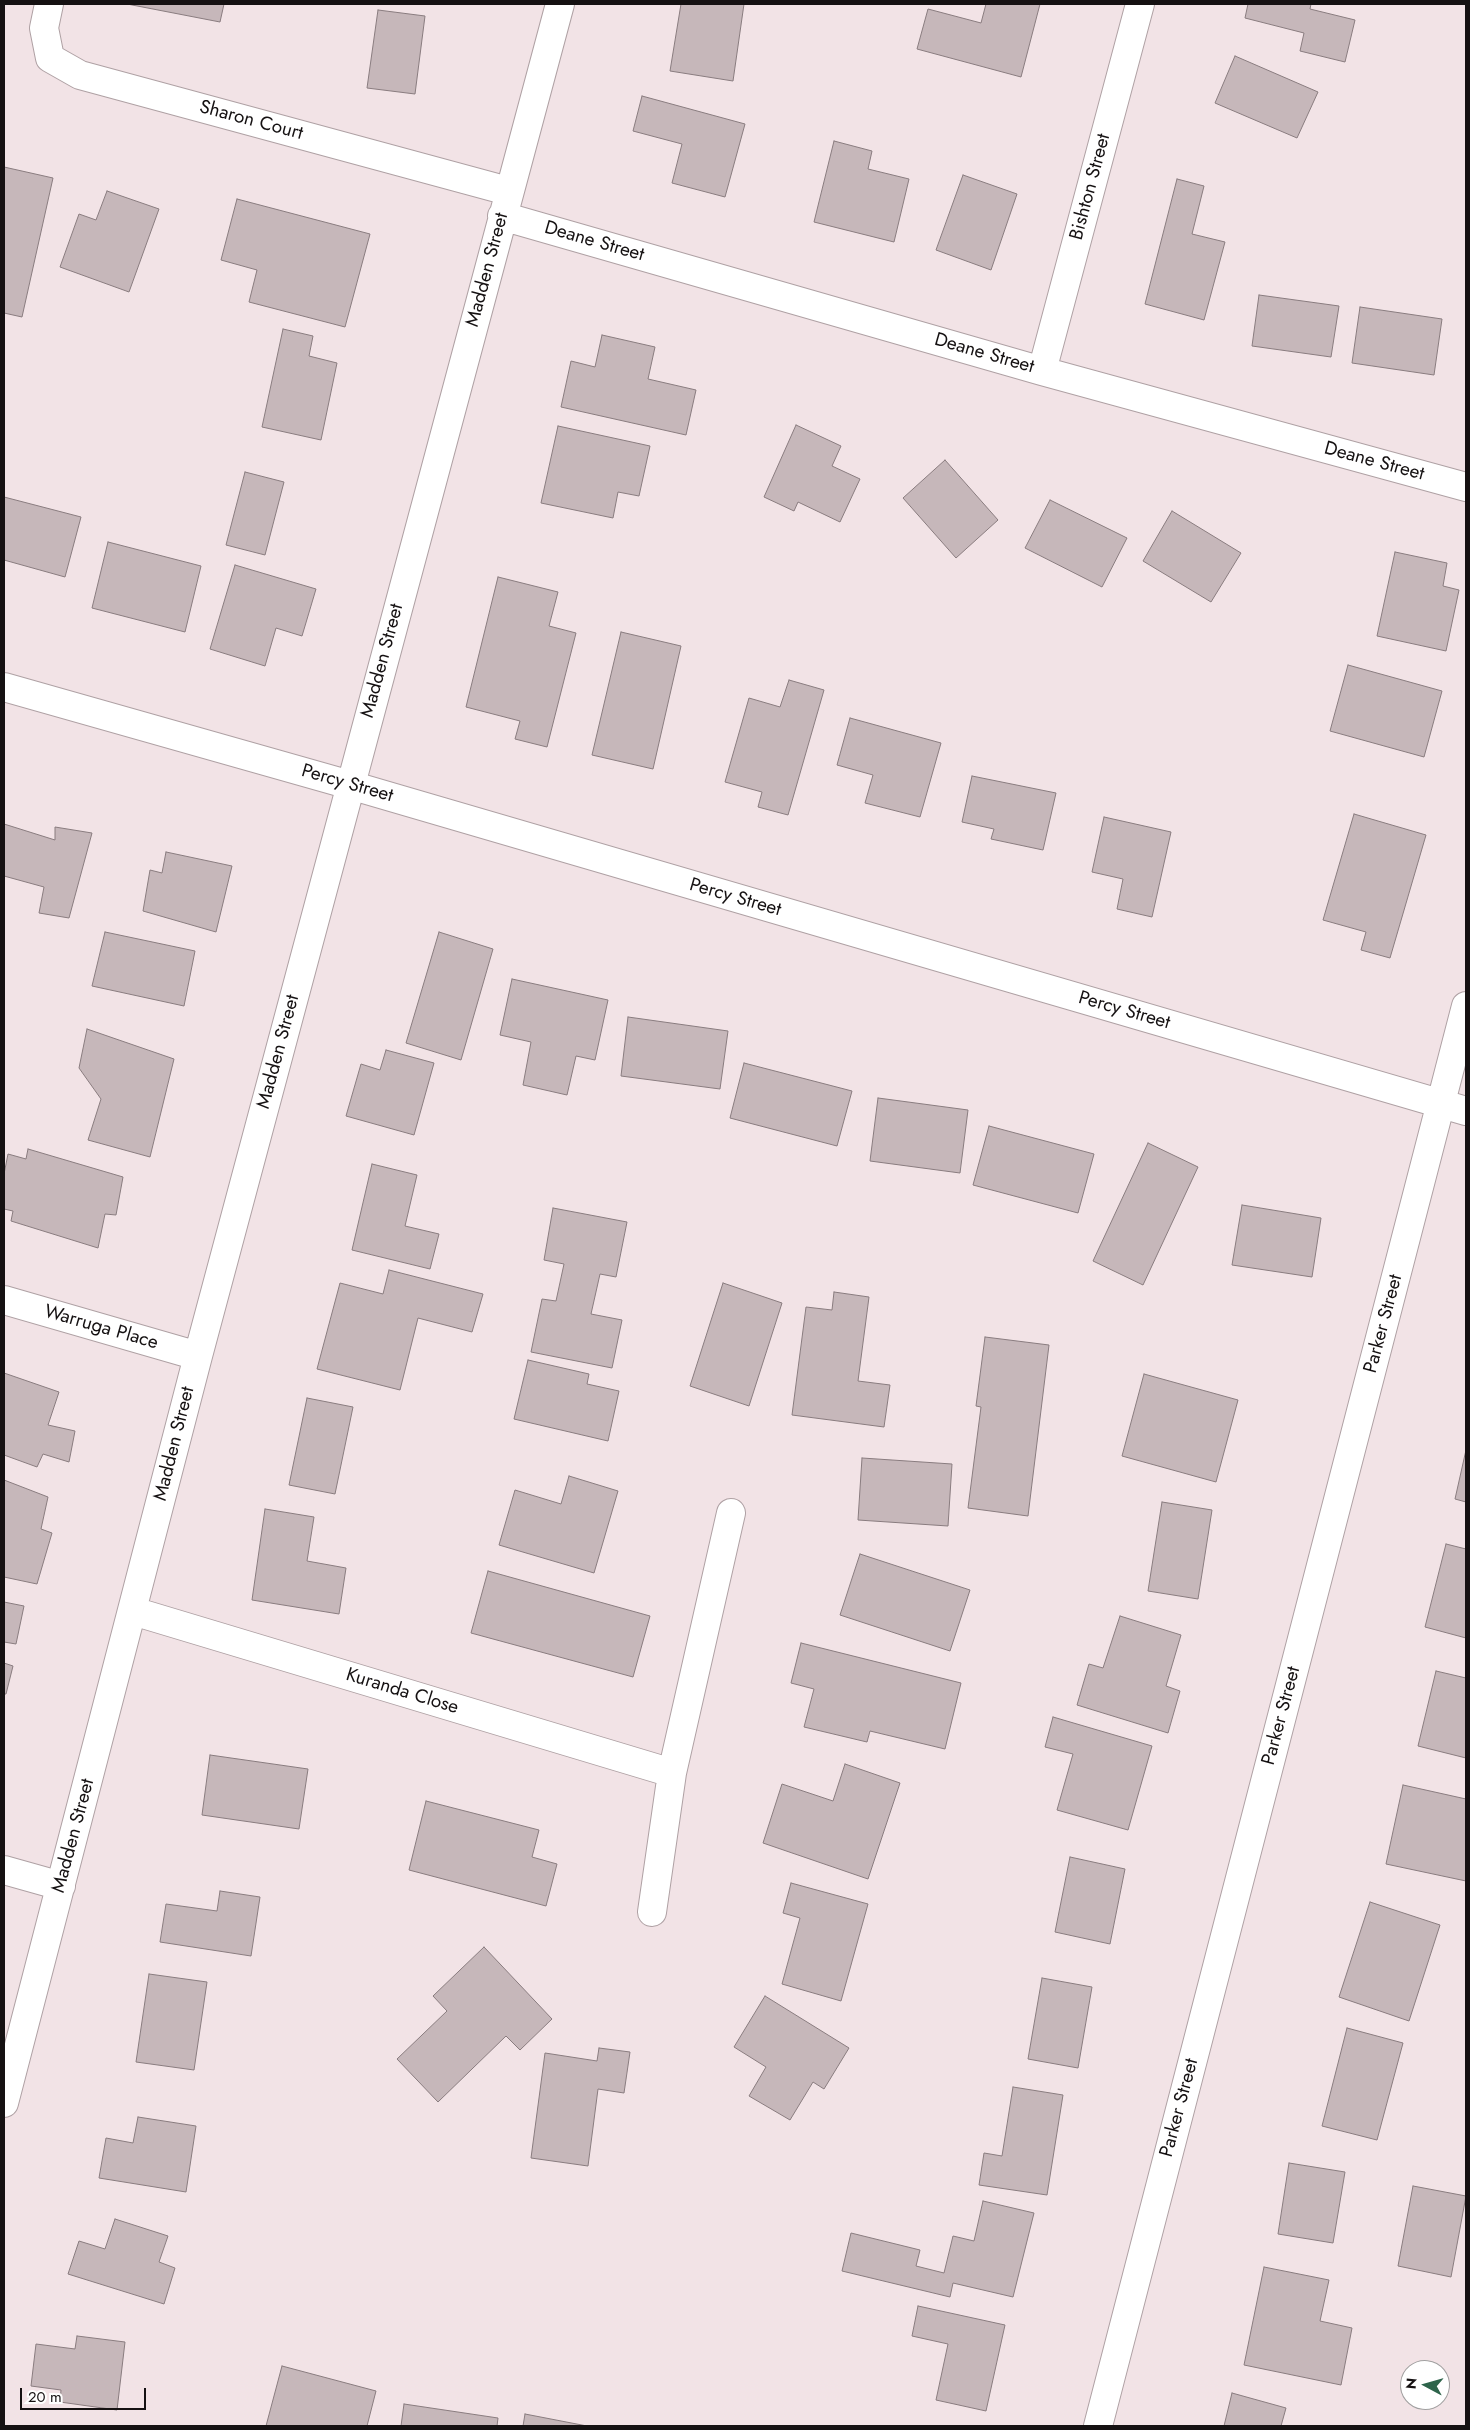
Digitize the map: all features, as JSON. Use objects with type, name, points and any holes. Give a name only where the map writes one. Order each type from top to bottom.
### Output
[{"type":"street","name":"Sharon Court","points":[[49,4],[44,28],[50,58],[80,75],[505,204]]},
{"type":"street","name":"Madden Street","points":[[4,2103],[198,1356],[560,4]]},
{"type":"street","name":"Bishton Street","points":[[1042,371],[1140,4]]},
{"type":"street","name":"Deane Street","points":[[505,204],[1042,371],[1466,487]]},
{"type":"street","name":"Percy Street","points":[[4,687],[350,785],[1454,1107]]},
{"type":"street","name":"Parker Street","points":[[1098,2426],[1454,1107],[1466,1006]]},
{"type":"street","name":"Warruga Place","points":[[4,1300],[198,1356]]},
{"type":"street","points":[[652,1912],[672,1773],[731,1513]]},
{"type":"street","name":"Kuranda Close","points":[[133,1611],[672,1773]]},
{"type":"street","points":[[4,1870],[61,1886]]},
{"type":"building","points":[[127,4],[224,4],[220,22]]},
{"type":"building","points":[[681,4],[744,4],[733,81],[670,71]]},
{"type":"building","points":[[986,4],[1040,4],[1021,77],[917,49],[928,9],[981,23]]},
{"type":"building","points":[[1248,4],[1311,4],[1310,9],[1355,20],[1345,62],[1300,51],[1304,33],[1245,18]]},
{"type":"building","points":[[378,10],[425,16],[415,94],[367,88]]},
{"type":"building","points":[[1235,56],[1318,92],[1297,138],[1215,103]]},
{"type":"building","points":[[642,96],[745,124],[725,197],[672,183],[682,144],[633,131]]},
{"type":"building","points":[[834,141],[872,151],[868,169],[909,179],[894,242],[814,222]]},
{"type":"building","points":[[4,167],[53,178],[22,317],[4,313]]},
{"type":"building","points":[[963,175],[1017,194],[991,270],[936,250]]},
{"type":"building","points":[[1177,179],[1204,186],[1192,234],[1225,242],[1204,320],[1145,304]]},
{"type":"building","points":[[107,191],[159,209],[129,292],[60,267],[79,214],[96,220]]},
{"type":"building","points":[[237,199],[370,234],[345,327],[249,302],[257,270],[221,260]]},
{"type":"building","points":[[1259,295],[1339,306],[1331,357],[1252,346]]},
{"type":"building","points":[[1360,307],[1442,319],[1434,375],[1352,363]]},
{"type":"building","points":[[283,329],[313,336],[309,356],[337,363],[321,440],[262,427]]},
{"type":"building","points":[[602,335],[655,347],[648,379],[696,390],[686,435],[561,407],[571,361],[595,367]]},
{"type":"building","points":[[796,425],[841,446],[832,466],[860,479],[840,522],[798,502],[794,511],[764,497]]},
{"type":"building","points":[[558,426],[650,446],[639,496],[618,492],[613,518],[541,503]]},
{"type":"building","points":[[945,460],[998,520],[956,558],[903,498]]},
{"type":"building","points":[[245,472],[284,482],[265,555],[226,545]]},
{"type":"building","points":[[4,497],[81,517],[65,577],[4,560]]},
{"type":"building","points":[[1050,500],[1127,538],[1102,587],[1025,548]]},
{"type":"building","points":[[1172,511],[1241,553],[1211,602],[1143,561]]},
{"type":"building","points":[[108,542],[201,566],[185,632],[92,608]]},
{"type":"building","points":[[1395,552],[1447,563],[1443,586],[1459,590],[1446,651],[1377,636]]},
{"type":"building","points":[[235,565],[316,589],[302,636],[276,628],[265,666],[210,649]]},
{"type":"building","points":[[498,577],[558,592],[549,626],[576,633],[547,747],[515,739],[520,721],[466,707]]},
{"type":"building","points":[[621,632],[681,646],[653,769],[592,755]]},
{"type":"building","points":[[1348,665],[1442,691],[1424,757],[1330,731]]},
{"type":"building","points":[[789,680],[824,690],[788,815],[758,807],[762,792],[725,782],[749,698],[780,707]]},
{"type":"building","points":[[850,718],[941,743],[920,817],[865,803],[873,775],[837,765]]},
{"type":"building","points":[[972,776],[1056,793],[1043,850],[991,839],[994,829],[962,822]]},
{"type":"building","points":[[1354,814],[1426,835],[1390,958],[1361,950],[1366,932],[1323,920]]},
{"type":"building","points":[[1104,817],[1171,832],[1152,917],[1117,909],[1123,879],[1092,872]]},
{"type":"building","points":[[4,824],[55,840],[55,827],[92,833],[69,918],[39,913],[44,887],[4,876]]},
{"type":"building","points":[[166,852],[232,866],[216,932],[143,911],[150,870],[162,873]]},
{"type":"building","points":[[105,932],[195,951],[184,1006],[92,986]]},
{"type":"building","points":[[439,932],[493,949],[461,1060],[406,1043]]},
{"type":"building","points":[[512,979],[608,1000],[595,1060],[576,1056],[567,1095],[523,1085],[531,1042],[500,1035]]},
{"type":"building","points":[[628,1017],[728,1031],[720,1089],[621,1076]]},
{"type":"building","points":[[87,1029],[174,1059],[150,1157],[88,1140],[101,1099],[79,1068]]},
{"type":"building","points":[[386,1050],[434,1063],[414,1135],[346,1116],[361,1064],[380,1070]]},
{"type":"building","points":[[744,1063],[852,1091],[837,1146],[730,1118]]},
{"type":"building","points":[[878,1098],[968,1110],[960,1173],[870,1161]]},
{"type":"building","points":[[989,1126],[1094,1154],[1078,1213],[973,1185]]},
{"type":"building","points":[[1148,1143],[1198,1167],[1143,1285],[1093,1261]]},
{"type":"building","points":[[28,1149],[123,1177],[116,1215],[105,1214],[98,1248],[11,1221],[13,1211],[4,1209],[4,1174],[8,1154],[26,1159]]},
{"type":"building","points":[[372,1164],[417,1175],[405,1226],[439,1234],[430,1269],[352,1250]]},
{"type":"building","points":[[1242,1205],[1321,1218],[1312,1277],[1232,1265]]},
{"type":"building","points":[[553,1208],[627,1222],[616,1277],[600,1274],[591,1314],[622,1320],[612,1368],[531,1352],[542,1299],[556,1301],[564,1264],[544,1260]]},
{"type":"building","points":[[389,1270],[483,1294],[472,1332],[418,1318],[400,1390],[317,1369],[340,1283],[383,1294]]},
{"type":"building","points":[[723,1283],[782,1303],[749,1406],[690,1386]]},
{"type":"building","points":[[834,1292],[869,1297],[858,1381],[890,1385],[884,1427],[792,1415],[806,1307],[832,1310]]},
{"type":"building","points":[[985,1337],[1049,1345],[1028,1516],[968,1508],[981,1407],[976,1406]]},
{"type":"building","points":[[528,1360],[589,1374],[587,1384],[619,1391],[608,1441],[514,1419]]},
{"type":"building","points":[[4,1373],[59,1392],[48,1425],[75,1431],[69,1462],[43,1454],[37,1467],[4,1455]]},
{"type":"building","points":[[1144,1374],[1238,1400],[1216,1482],[1122,1456]]},
{"type":"building","points":[[307,1398],[353,1407],[335,1494],[289,1485]]},
{"type":"building","points":[[1466,1450],[1466,1502],[1455,1499]]},
{"type":"building","points":[[862,1458],[952,1464],[948,1526],[858,1520]]},
{"type":"building","points":[[569,1476],[618,1491],[594,1573],[499,1545],[515,1490],[561,1504]]},
{"type":"building","points":[[4,1480],[48,1497],[41,1529],[52,1533],[37,1584],[4,1577]]},
{"type":"building","points":[[1162,1502],[1212,1510],[1198,1599],[1148,1591]]},
{"type":"building","points":[[265,1509],[314,1517],[307,1561],[346,1568],[339,1614],[252,1600]]},
{"type":"building","points":[[1446,1544],[1466,1549],[1466,1638],[1425,1627]]},
{"type":"building","points":[[860,1554],[970,1590],[950,1651],[840,1615]]},
{"type":"building","points":[[488,1571],[650,1616],[633,1677],[471,1633]]},
{"type":"building","points":[[4,1602],[24,1606],[16,1644],[4,1642]]},
{"type":"building","points":[[1120,1616],[1181,1635],[1166,1686],[1180,1691],[1168,1733],[1077,1705],[1089,1664],[1103,1668]]},
{"type":"building","points":[[801,1643],[961,1683],[945,1749],[870,1731],[867,1742],[804,1727],[814,1689],[791,1683]]},
{"type":"building","points":[[4,1663],[13,1666],[6,1694],[4,1694]]},
{"type":"building","points":[[1436,1671],[1466,1678],[1466,1758],[1418,1746]]},
{"type":"building","points":[[1053,1717],[1152,1746],[1128,1830],[1057,1810],[1073,1754],[1045,1747]]},
{"type":"building","points":[[210,1755],[308,1769],[299,1829],[202,1815]]},
{"type":"building","points":[[845,1764],[900,1783],[868,1879],[763,1843],[782,1784],[833,1801]]},
{"type":"building","points":[[1403,1785],[1466,1799],[1466,1881],[1386,1864]]},
{"type":"building","points":[[426,1801],[539,1830],[532,1857],[557,1864],[546,1906],[409,1870]]},
{"type":"building","points":[[1070,1857],[1125,1869],[1110,1944],[1055,1932]]},
{"type":"building","points":[[791,1883],[868,1904],[841,2001],[782,1984],[800,1918],[783,1913]]},
{"type":"building","points":[[220,1891],[260,1897],[251,1956],[160,1942],[166,1904],[217,1911]]},
{"type":"building","points":[[1370,1902],[1440,1925],[1409,2021],[1339,1997]]},
{"type":"building","points":[[484,1947],[552,2019],[520,2050],[506,2036],[438,2102],[397,2059],[447,2011],[433,1996]]},
{"type":"building","points":[[149,1974],[207,1982],[194,2070],[136,2062]]},
{"type":"building","points":[[1042,1978],[1092,1987],[1078,2068],[1028,2059]]},
{"type":"building","points":[[765,1996],[849,2048],[824,2089],[813,2082],[790,2120],[749,2096],[766,2067],[734,2047]]},
{"type":"building","points":[[1347,2028],[1403,2043],[1377,2140],[1322,2126]]},
{"type":"building","points":[[599,2048],[630,2052],[624,2093],[598,2089],[588,2166],[531,2158],[545,2053],[597,2061]]},
{"type":"building","points":[[1013,2087],[1063,2095],[1047,2195],[979,2185],[984,2153],[1002,2156]]},
{"type":"building","points":[[138,2117],[196,2126],[186,2192],[99,2178],[106,2138],[133,2143]]},
{"type":"building","points":[[1289,2163],[1345,2172],[1333,2243],[1278,2234]]},
{"type":"building","points":[[1413,2186],[1466,2196],[1451,2277],[1398,2266]]},
{"type":"building","points":[[983,2201],[1034,2213],[1013,2297],[953,2283],[950,2297],[842,2271],[851,2233],[920,2250],[916,2266],[944,2273],[953,2236],[974,2241]]},
{"type":"building","points":[[115,2219],[168,2236],[159,2262],[175,2268],[164,2304],[68,2274],[79,2241],[105,2249]]},
{"type":"building","points":[[1264,2267],[1329,2280],[1320,2321],[1352,2328],[1341,2385],[1244,2365]]},
{"type":"building","points":[[918,2306],[1005,2325],[986,2411],[936,2400],[948,2344],[912,2336]]},
{"type":"building","points":[[77,2336],[125,2342],[117,2410],[60,2402],[61,2390],[31,2386],[36,2344],[75,2349]]},
{"type":"building","points":[[282,2366],[376,2391],[367,2426],[266,2426]]},
{"type":"building","points":[[1232,2393],[1286,2408],[1281,2426],[1224,2426]]},
{"type":"building","points":[[404,2404],[498,2418],[497,2426],[401,2426]]},
{"type":"building","points":[[525,2414],[587,2426],[523,2426]]}]
